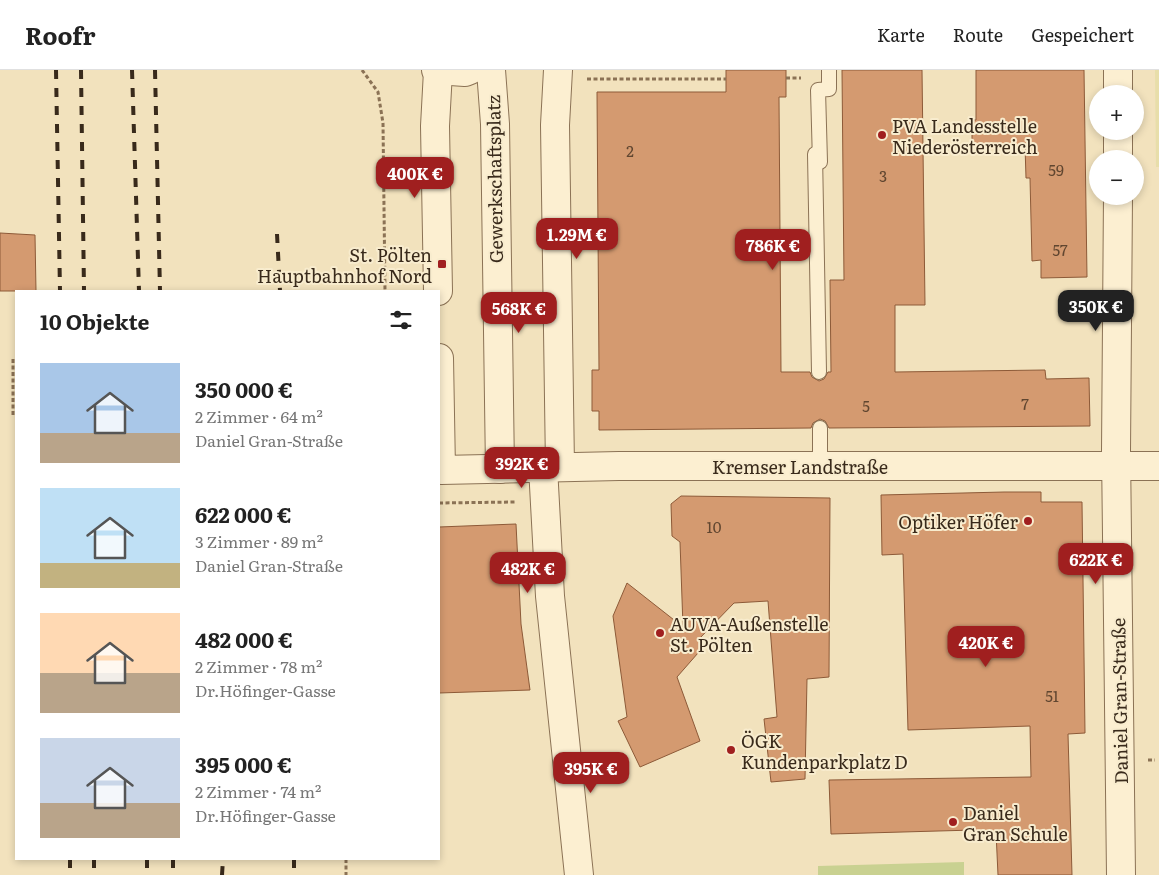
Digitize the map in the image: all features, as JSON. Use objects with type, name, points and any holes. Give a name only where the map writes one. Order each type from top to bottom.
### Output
[{"type":"street","points":[[438,290],[435,126],[437,71],[465,72],[470,70]]},
{"type":"street","name":"Gewerkschaftsplatz","points":[[491,70],[496,124],[500,469]]},
{"type":"street","points":[[1118,70],[1118,85]]},
{"type":"street","points":[[558,75],[554,125],[550,596],[579,875]]},
{"type":"street","name":"Daniel Gran-Straße","points":[[1118,205],[1116,467],[1121,875]]},
{"type":"street","name":"Kremser Landstraße","points":[[440,414],[441,470],[551,467],[1159,466]]},
{"type":"lane","points":[[819,372],[818,90],[830,90],[829,70]]},
{"type":"lane","points":[[815,154],[819,228]]},
{"type":"lane","points":[[820,428],[820,466]]},
{"type":"path","points":[[362,70],[378,92],[383,123],[385,290]]},
{"type":"path","points":[[558,75],[726,78]]},
{"type":"path","points":[[786,78],[806,78]]},
{"type":"path","points":[[13,416],[13,359],[15,359]]},
{"type":"path","points":[[346,860],[346,875]]},
{"type":"shaded area","points":[[1155,70],[1159,70],[1159,167],[1156,167]]},
{"type":"green space","points":[[964,862],[964,875],[818,875],[818,866]]},
{"type":"building","points":[[726,70],[786,70],[786,97],[779,97],[781,372],[810,372],[812,377],[819,381],[824,379],[828,372],[831,372],[830,280],[844,280],[842,70],[922,70],[925,305],[895,305],[895,372],[1045,370],[1046,379],[1089,378],[1090,426],[829,428],[825,421],[820,419],[813,423],[811,428],[599,430],[599,411],[592,411],[592,370],[599,370],[597,92],[726,92]]},
{"type":"building","points":[[976,70],[1084,70],[1087,277],[1041,278],[1041,260],[1032,261],[1030,178],[1026,178],[1025,146],[972,146],[972,120],[976,120]]},
{"type":"building","points":[[0,233],[35,235],[36,290],[0,291]]},
{"type":"building","points":[[1041,492],[1041,502],[1082,502],[1085,733],[1068,734],[1072,875],[998,875],[996,832],[974,833],[974,830],[831,834],[829,780],[1031,777],[1030,726],[908,730],[903,554],[882,555],[881,495]]},
{"type":"building","points":[[681,496],[830,498],[829,677],[807,679],[805,779],[771,782],[764,719],[777,717],[768,601],[734,603],[698,640],[705,645],[677,677],[700,741],[640,767],[618,721],[627,717],[613,616],[627,583],[683,627],[680,542],[672,536],[671,504]]},
{"type":"building","points":[[516,524],[521,624],[530,690],[440,693],[440,527]]},
{"type":"railway","points":[[56,70],[60,290]]},
{"type":"railway","points":[[81,70],[84,290]]},
{"type":"railway","points":[[132,70],[139,290]]},
{"type":"railway","points":[[155,70],[160,290]]},
{"type":"railway","points":[[277,234],[280,290]]},
{"type":"railway","points":[[70,860],[70,875]]},
{"type":"railway","points":[[94,860],[94,875]]},
{"type":"railway","points":[[147,860],[147,875]]},
{"type":"railway","points":[[173,860],[173,875]]},
{"type":"railway","points":[[222,875],[223,860]]},
{"type":"railway","points":[[294,860],[294,875]]},
{"type":"place","name":"PVA Landesstelle Niederösterreich","points":[[882,135]]},
{"type":"place","name":"St. Pölten Hauptbahnhof Nord","points":[[442,264]]},
{"type":"place","name":"Optiker Höfer","points":[[1028,521]]},
{"type":"place","name":"AUVA-Außenstelle St. Pölten","points":[[660,633]]},
{"type":"place","name":"ÖGK Kundenparkplatz D","points":[[731,750]]},
{"type":"place","name":"Daniel Gran Schule","points":[[953,822]]}]
